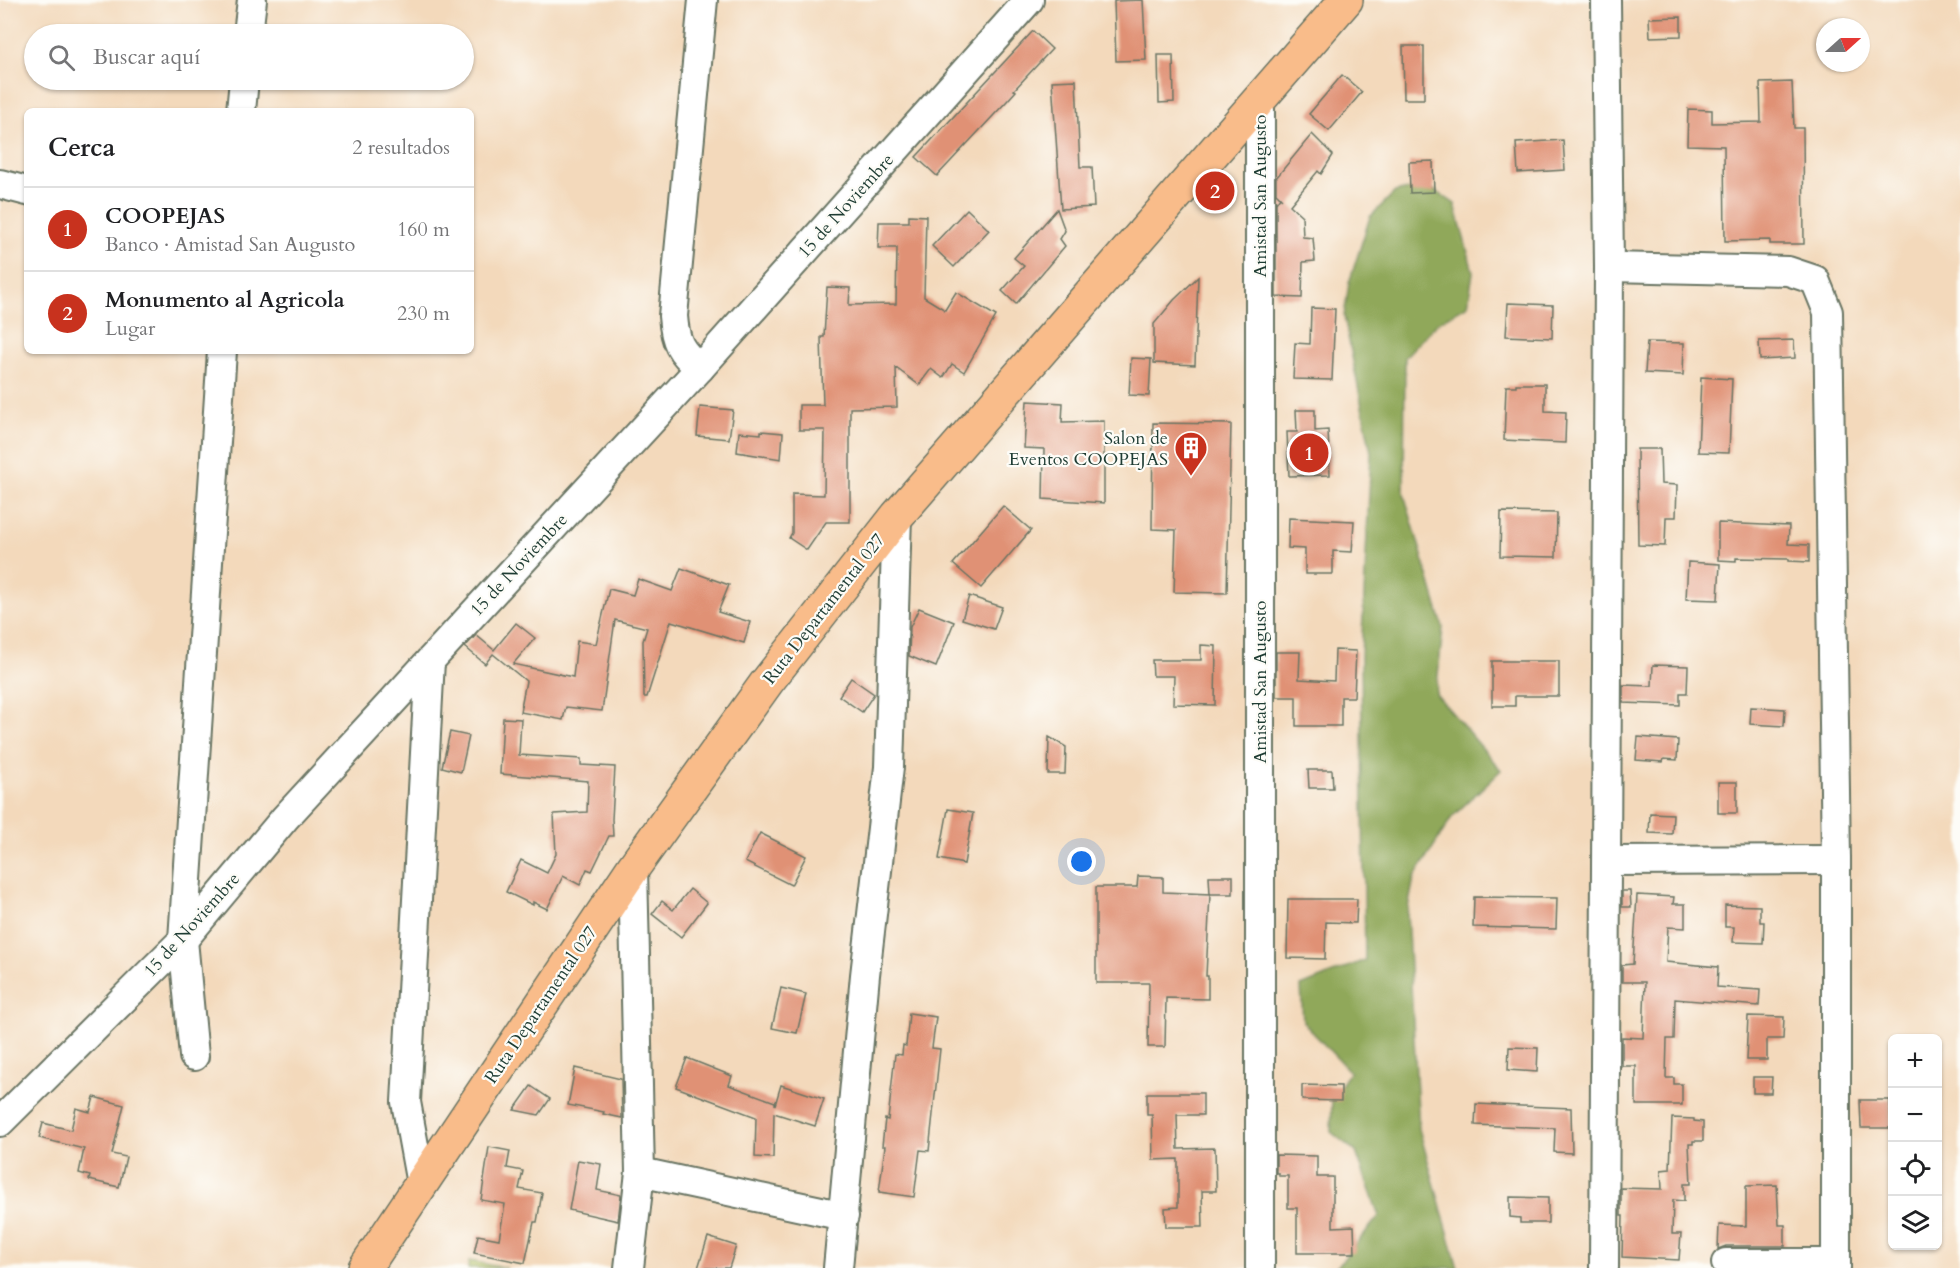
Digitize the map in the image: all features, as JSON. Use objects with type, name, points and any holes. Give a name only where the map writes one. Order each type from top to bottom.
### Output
[{"type":"main road","name":"Ruta Departamental 027","points":[[365,1268],[633,868],[767,682],[897,516],[1260,96],[1346,0]]},
{"type":"street","points":[[249,24],[252,0]]},
{"type":"street","points":[[700,368],[685,356],[675,333],[673,316],[703,0]]},
{"type":"street","name":"15 de Noviembre","points":[[0,1122],[183,940],[285,818],[700,368],[1029,0]]},
{"type":"street","points":[[1604,1268],[1609,267],[1606,0]]},
{"type":"street","points":[[241,108],[243,90]]},
{"type":"street","name":"Amistad San Augusto","points":[[1260,96],[1260,1268]]},
{"type":"street","points":[[0,184],[24,190]]},
{"type":"street","points":[[1609,267],[1788,271],[1815,280],[1828,312],[1836,860],[1836,1266],[1726,1263]]},
{"type":"street","points":[[194,1056],[183,940],[222,354]]},
{"type":"street","points":[[838,1268],[865,975],[889,766],[897,516]]},
{"type":"street","points":[[422,1184],[406,1102],[430,661]]},
{"type":"street","points":[[1607,861],[1836,860]]},
{"type":"street","points":[[629,1268],[640,1172],[633,868]]},
{"type":"street","points":[[640,1172],[844,1216]]},
{"type":"green space","points":[[1427,185],[1455,204],[1473,272],[1468,305],[1438,322],[1405,357],[1404,494],[1443,627],[1436,694],[1501,770],[1452,817],[1414,878],[1407,913],[1419,1129],[1458,1268],[1336,1268],[1379,1216],[1356,1152],[1331,1132],[1332,1098],[1350,1072],[1303,1022],[1301,986],[1365,960],[1361,657],[1371,452],[1344,316],[1349,283],[1370,217],[1395,192]]},
{"type":"green space","points":[[469,1261],[507,1268],[468,1268]]},
{"type":"building","points":[[1143,0],[1146,60],[1116,61],[1114,1]]},
{"type":"building","points":[[1681,17],[1681,36],[1650,37],[1649,18]]},
{"type":"building","points":[[1033,31],[1052,49],[937,176],[916,157]]},
{"type":"building","points":[[1403,46],[1424,46],[1424,99],[1404,99]]},
{"type":"building","points":[[1158,55],[1173,55],[1174,102],[1159,103]]},
{"type":"building","points":[[1342,75],[1362,92],[1329,131],[1309,114]]},
{"type":"building","points":[[1076,80],[1080,167],[1092,167],[1094,207],[1061,209],[1052,81]]},
{"type":"building","points":[[1792,82],[1794,128],[1803,128],[1804,244],[1770,244],[1770,240],[1725,241],[1724,146],[1687,145],[1688,109],[1712,110],[1712,123],[1761,122],[1760,83]]},
{"type":"building","points":[[1312,134],[1333,155],[1321,174],[1318,171],[1290,205],[1302,216],[1303,237],[1313,238],[1315,261],[1303,262],[1302,298],[1276,297],[1276,203],[1280,197],[1276,193],[1276,178]]},
{"type":"building","points":[[1563,140],[1565,170],[1518,173],[1516,143]]},
{"type":"building","points":[[1433,161],[1434,192],[1410,193],[1409,162]]},
{"type":"building","points":[[967,209],[989,230],[954,267],[932,246]]},
{"type":"building","points":[[1057,209],[1065,231],[1060,239],[1065,246],[1016,304],[1002,291],[1024,266],[1014,258]]},
{"type":"building","points":[[909,215],[926,216],[924,297],[945,310],[956,292],[996,316],[964,372],[952,364],[943,378],[931,369],[919,385],[896,368],[897,407],[850,408],[850,522],[826,522],[807,550],[789,538],[792,533],[792,494],[824,495],[825,430],[799,430],[799,405],[823,405],[821,337],[824,337],[827,287],[850,288],[849,305],[896,304],[897,248],[878,248],[879,222],[909,222]]},
{"type":"building","points":[[1198,277],[1195,365],[1154,363],[1154,324],[1174,300]]},
{"type":"building","points":[[1508,303],[1553,305],[1552,338],[1506,336]]},
{"type":"building","points":[[1311,308],[1335,309],[1332,380],[1293,379],[1295,343],[1310,344]]},
{"type":"building","points":[[1794,340],[1795,358],[1760,360],[1759,341]]},
{"type":"building","points":[[1647,342],[1684,343],[1683,375],[1645,373]]},
{"type":"building","points":[[1131,358],[1151,359],[1149,396],[1129,395]]},
{"type":"building","points":[[1701,377],[1732,379],[1729,453],[1698,452]]},
{"type":"building","points":[[1516,384],[1545,384],[1545,411],[1566,412],[1565,443],[1504,440],[1506,386],[1516,386]]},
{"type":"building","points":[[1027,401],[1063,403],[1062,422],[1104,421],[1104,503],[1043,499],[1044,449],[1024,448]]},
{"type":"building","points":[[700,407],[733,410],[729,439],[697,436]]},
{"type":"building","points":[[1296,410],[1315,410],[1315,431],[1328,430],[1330,475],[1289,476],[1287,432],[1297,432]]},
{"type":"building","name":"Salon de Eventos COOPEJAS","points":[[1153,423],[1231,424],[1227,593],[1174,592],[1176,530],[1152,529]]},
{"type":"building","points":[[761,431],[783,433],[781,459],[737,452],[739,432],[761,434]]},
{"type":"building","points":[[1637,449],[1660,449],[1661,484],[1677,485],[1676,517],[1666,517],[1665,546],[1638,545]]},
{"type":"building","points":[[1003,506],[1031,530],[981,588],[953,564]]},
{"type":"building","points":[[1501,512],[1557,513],[1556,557],[1500,556]]},
{"type":"building","points":[[1289,518],[1354,521],[1352,552],[1333,551],[1333,574],[1305,574],[1305,549],[1288,548]]},
{"type":"building","points":[[1718,523],[1789,526],[1788,544],[1809,545],[1809,562],[1789,561],[1789,559],[1718,560]]},
{"type":"building","points":[[1688,562],[1720,564],[1718,600],[1686,599]]},
{"type":"building","points":[[681,568],[729,585],[718,612],[750,622],[744,643],[671,621],[647,697],[644,697],[643,641],[647,628],[615,620],[602,711],[566,707],[563,720],[520,712],[526,681],[493,654],[485,664],[465,647],[476,635],[494,650],[516,623],[535,638],[513,664],[573,677],[577,641],[596,644],[609,589],[633,595],[638,579],[672,591]]},
{"type":"building","points":[[969,596],[1002,607],[994,629],[962,619]]},
{"type":"building","points":[[919,608],[954,622],[936,667],[909,656],[910,627]]},
{"type":"building","points":[[1201,645],[1216,646],[1215,705],[1173,704],[1174,676],[1153,676],[1152,660],[1201,660]]},
{"type":"building","points":[[1335,650],[1356,651],[1354,697],[1341,697],[1341,726],[1296,726],[1296,697],[1276,697],[1276,652],[1300,652],[1299,679],[1334,681]]},
{"type":"building","points":[[1492,661],[1559,661],[1559,696],[1515,696],[1515,706],[1492,706]]},
{"type":"building","points":[[1653,665],[1688,666],[1687,693],[1680,693],[1680,705],[1623,703],[1623,685],[1652,686]]},
{"type":"building","points":[[851,678],[874,694],[862,712],[839,696]]},
{"type":"building","points":[[1751,707],[1785,709],[1784,726],[1750,724]]},
{"type":"building","points":[[503,718],[521,719],[519,755],[581,759],[581,765],[615,767],[613,836],[609,836],[592,871],[587,869],[580,885],[563,876],[547,909],[506,892],[521,860],[547,873],[556,854],[554,814],[587,812],[588,781],[500,774]]},
{"type":"building","points":[[450,732],[469,736],[461,772],[442,767]]},
{"type":"building","points":[[1049,737],[1066,747],[1065,774],[1048,774]]},
{"type":"building","points":[[1638,737],[1678,740],[1677,760],[1664,759],[1663,762],[1636,760]]},
{"type":"building","points":[[1308,770],[1332,770],[1333,788],[1309,788]]},
{"type":"building","points":[[1718,782],[1737,782],[1737,813],[1718,813]]},
{"type":"building","points":[[948,809],[973,813],[964,864],[939,859]]},
{"type":"building","points":[[1650,813],[1673,814],[1672,834],[1649,833]]},
{"type":"building","points":[[760,833],[806,856],[791,885],[745,862]]},
{"type":"building","points":[[1138,876],[1163,877],[1163,892],[1210,894],[1206,976],[1208,976],[1208,999],[1166,998],[1165,1047],[1148,1047],[1149,983],[1096,983],[1096,887],[1137,887]]},
{"type":"building","points":[[1209,876],[1233,876],[1233,894],[1210,894]]},
{"type":"building","points":[[690,889],[707,903],[681,937],[652,914],[662,901],[673,910]]},
{"type":"building","points":[[1622,891],[1630,891],[1631,907],[1622,907]]},
{"type":"building","points":[[1637,895],[1674,897],[1673,904],[1685,904],[1685,928],[1668,927],[1666,962],[1718,967],[1717,987],[1760,990],[1759,1006],[1675,999],[1674,1039],[1667,1039],[1666,1078],[1674,1078],[1674,1084],[1682,1084],[1682,1105],[1636,1105],[1636,1066],[1622,1066],[1622,1037],[1643,1038],[1645,982],[1622,982],[1622,965],[1633,964]]},
{"type":"building","points":[[1474,897],[1557,898],[1556,929],[1473,927]]},
{"type":"building","points":[[1288,899],[1357,899],[1356,923],[1326,922],[1325,959],[1287,958]]},
{"type":"building","points":[[1725,905],[1760,906],[1760,922],[1764,922],[1763,943],[1733,942],[1734,927],[1725,927]]},
{"type":"building","points":[[781,988],[806,994],[797,1033],[772,1028]]},
{"type":"building","points":[[909,1013],[936,1017],[932,1048],[940,1049],[929,1151],[920,1150],[914,1197],[879,1192],[885,1146],[882,1146],[885,1119],[888,1120],[895,1054],[902,1055],[903,1045],[906,1046]]},
{"type":"building","points":[[1748,1016],[1784,1017],[1783,1039],[1767,1039],[1767,1060],[1746,1060]]},
{"type":"building","points":[[1509,1047],[1538,1048],[1537,1072],[1508,1070]]},
{"type":"building","points":[[687,1058],[732,1076],[729,1085],[775,1102],[775,1105],[781,1085],[824,1099],[815,1126],[774,1113],[773,1158],[755,1157],[756,1117],[676,1087]]},
{"type":"building","points":[[575,1068],[621,1079],[622,1118],[568,1105]]},
{"type":"building","points":[[1753,1077],[1772,1077],[1771,1093],[1753,1093]]},
{"type":"building","points":[[1302,1085],[1341,1086],[1341,1101],[1302,1100]]},
{"type":"building","points":[[531,1086],[550,1099],[539,1115],[514,1110]]},
{"type":"building","points":[[1147,1093],[1203,1093],[1203,1115],[1177,1115],[1178,1149],[1215,1148],[1216,1191],[1202,1191],[1203,1227],[1166,1227],[1165,1208],[1178,1207],[1178,1159],[1153,1160],[1152,1115],[1147,1115]]},
{"type":"building","points":[[94,1097],[124,1105],[112,1154],[126,1157],[119,1187],[89,1180],[90,1176],[79,1173],[84,1149],[39,1138],[43,1123],[71,1130],[76,1108],[90,1112]]},
{"type":"building","points":[[1860,1100],[1888,1100],[1888,1128],[1861,1128]]},
{"type":"building","points":[[1476,1104],[1571,1108],[1572,1153],[1554,1152],[1555,1128],[1475,1125]]},
{"type":"building","points":[[1672,1118],[1694,1119],[1694,1121],[1703,1122],[1703,1141],[1693,1141],[1693,1144],[1689,1144],[1691,1184],[1684,1184],[1684,1201],[1673,1200],[1672,1234],[1681,1234],[1679,1260],[1622,1257],[1621,1188],[1662,1189],[1661,1170],[1670,1169]]},
{"type":"building","points":[[489,1147],[510,1151],[507,1168],[523,1171],[519,1189],[542,1193],[537,1222],[534,1222],[525,1263],[474,1253],[478,1235],[499,1239],[505,1204],[481,1200]]},
{"type":"building","points":[[1276,1155],[1317,1156],[1317,1177],[1333,1177],[1333,1227],[1354,1226],[1355,1253],[1297,1253],[1297,1208],[1288,1208],[1288,1176],[1279,1176],[1279,1173],[1276,1173]]},
{"type":"building","points":[[578,1160],[601,1164],[597,1190],[621,1195],[618,1221],[569,1210]]},
{"type":"building","points":[[1777,1185],[1779,1225],[1785,1225],[1785,1246],[1726,1246],[1718,1249],[1719,1225],[1746,1226],[1746,1186]]},
{"type":"building","points":[[1510,1197],[1548,1198],[1548,1223],[1520,1223],[1520,1218],[1510,1217]]},
{"type":"building","points":[[708,1237],[736,1246],[729,1268],[698,1268]]},
{"type":"place","name":"Monumento al Agricola","points":[[1215,191]]},
{"type":"place","name":"COOPEJAS","points":[[1309,453]]},
{"type":"place","name":"Salon de Eventos COOPEJAS","points":[[1191,477]]}]
